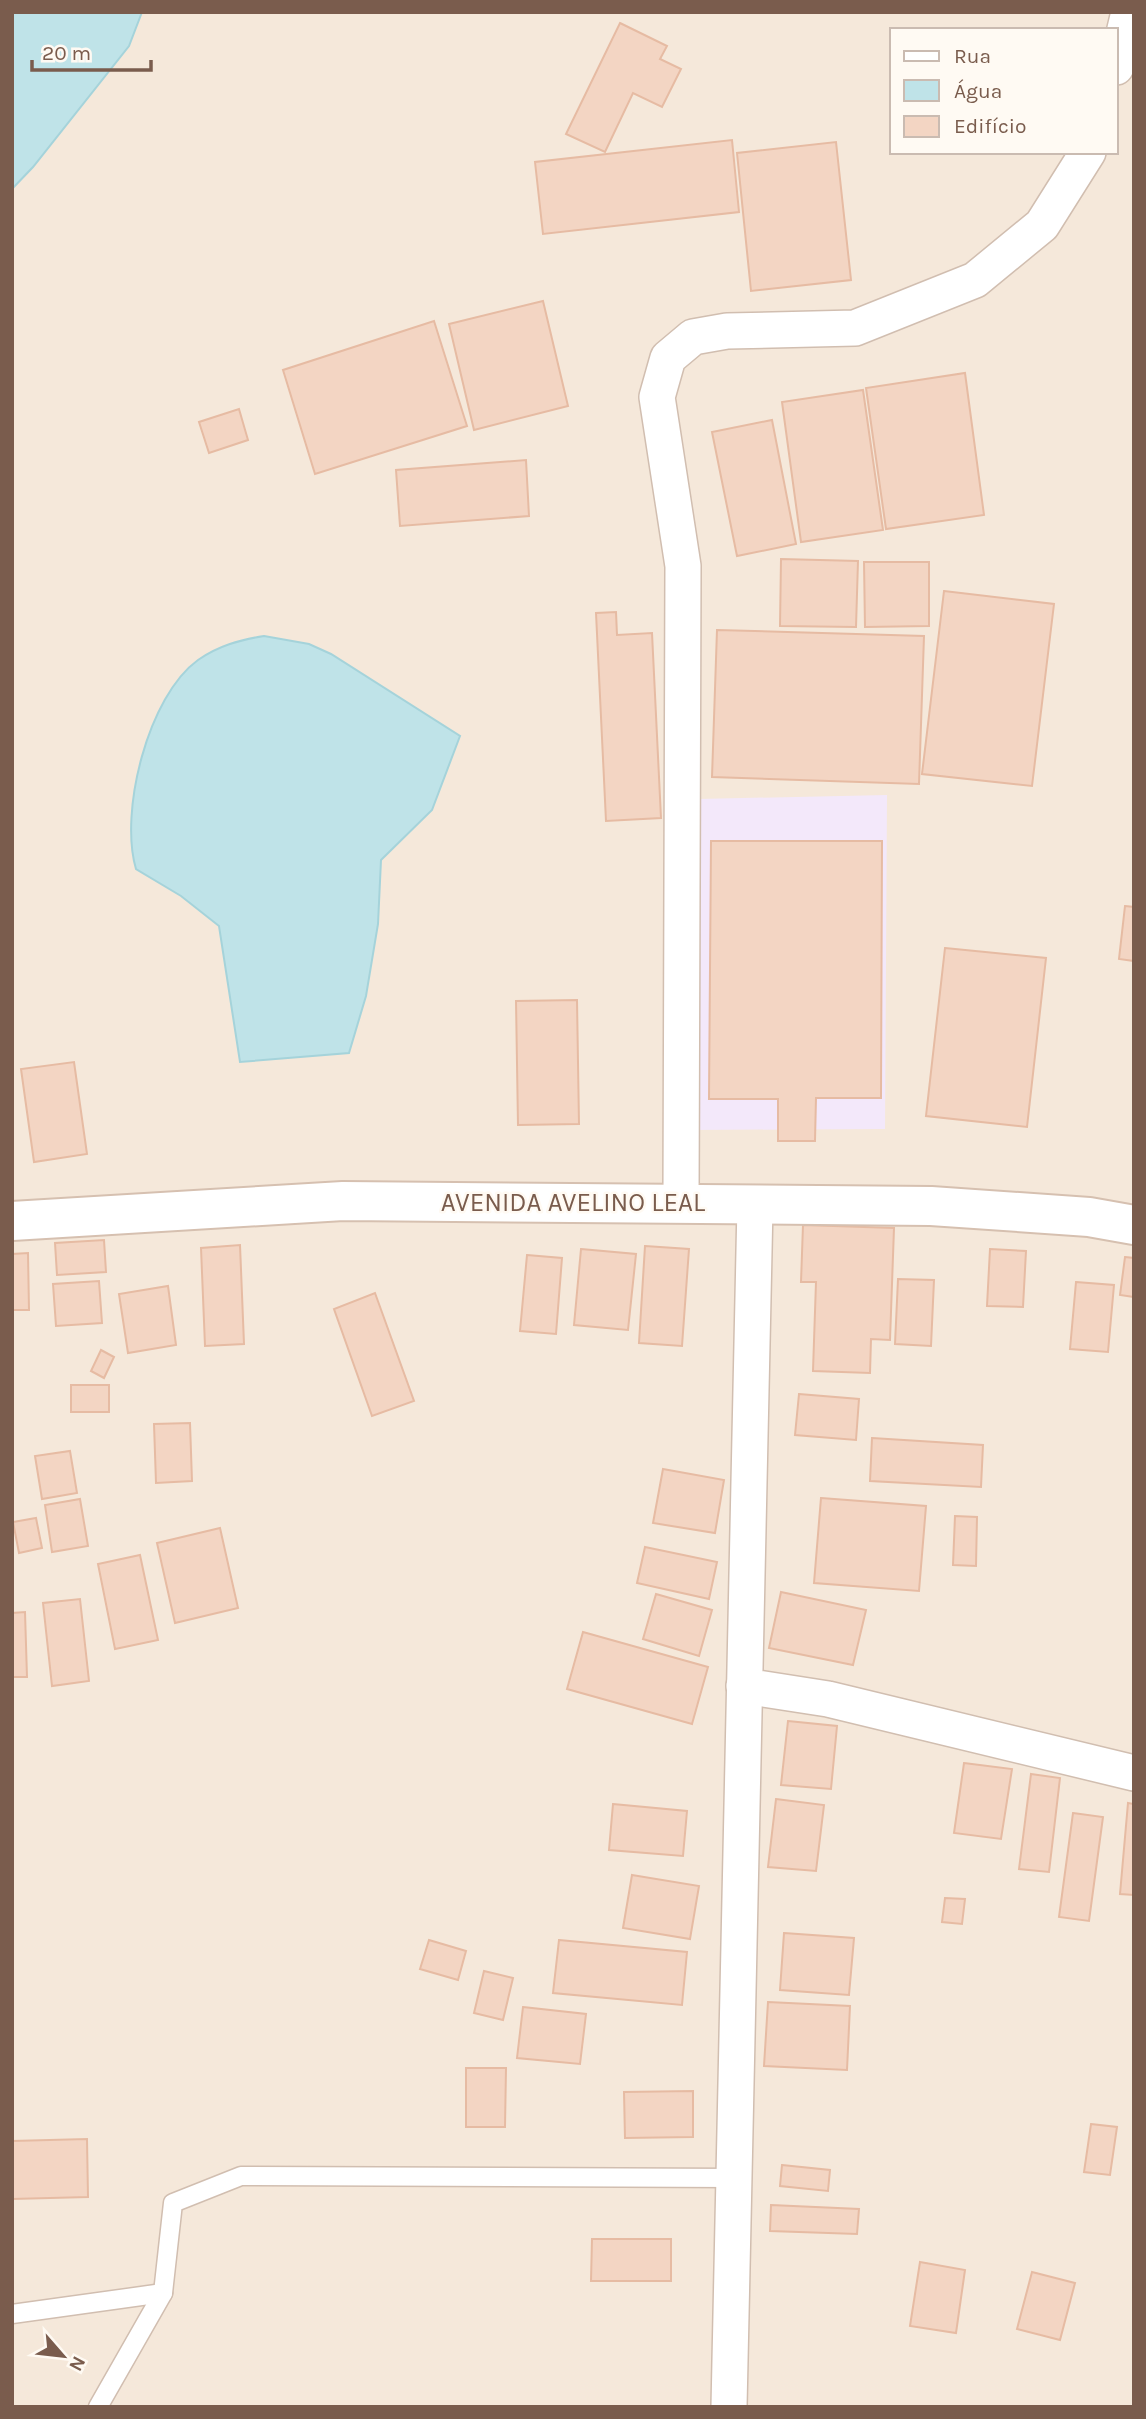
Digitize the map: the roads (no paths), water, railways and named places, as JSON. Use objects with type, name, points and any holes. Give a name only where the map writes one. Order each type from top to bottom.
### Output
[{"type":"main road","name":"AVENIDA AVELINO LEAL","points":[[12,1221],[343,1201],[681,1202],[931,1206],[1088,1217],[1134,1225]]},
{"type":"street","points":[[1118,59],[1129,12]]},
{"type":"street","points":[[681,1202],[683,566],[657,397],[668,358],[694,337],[727,331],[855,328],[975,280],[1042,225],[1087,154]]},
{"type":"street","points":[[729,2407],[755,1205]]},
{"type":"street","points":[[744,1686],[828,1699],[1134,1773]]},
{"type":"lane","points":[[98,2407],[163,2293],[173,2203],[241,2176],[734,2178]]},
{"type":"lane","points":[[12,2314],[163,2293]]},
{"type":"water","points":[[12,12],[142,12],[129,46],[33,167],[12,189]]},
{"type":"water","points":[[264,636],[309,644],[331,654],[460,736],[432,810],[381,860],[378,924],[366,996],[349,1053],[240,1062],[219,926],[181,896],[136,869],[131,817],[142,757],[152,727],[180,677],[198,660],[221,647]]}]
